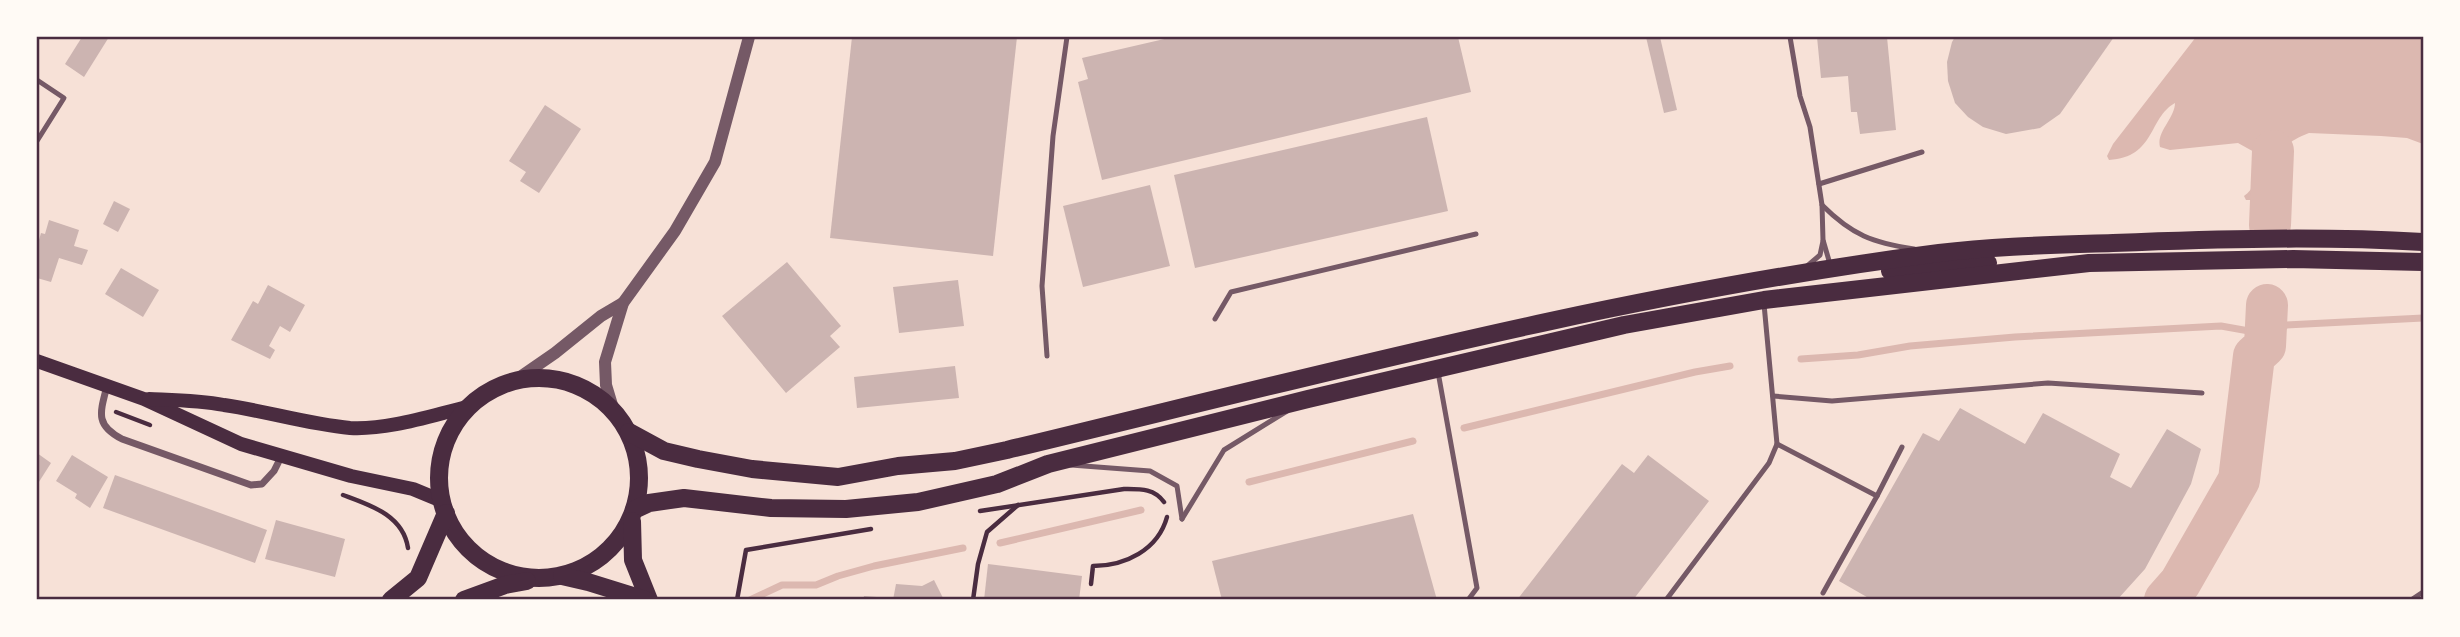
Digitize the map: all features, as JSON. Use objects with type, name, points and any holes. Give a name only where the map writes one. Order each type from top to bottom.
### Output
[{"type":"main road","points":[[633,514],[649,503],[684,498],[771,508],[846,509],[918,502],[997,484],[1011,462],[1364,365],[1434,358],[1623,325],[1761,290],[1799,274],[1831,269],[1943,252],[2190,240],[2372,239],[2423,242]]},
{"type":"main road","points":[[1831,269],[1835,276],[2083,256],[2089,263]]},
{"type":"main road","points":[[629,432],[664,451],[698,459],[752,470],[838,477],[898,466],[955,461],[1048,464],[1308,399],[1434,358],[1598,310],[1691,292],[1710,300],[1761,290],[2089,263],[2293,260],[2423,262]]},
{"type":"main road","points":[[37,361],[144,399],[241,444],[351,476],[413,489],[444,507]]},
{"type":"main road","points":[[464,600],[505,585],[576,572],[596,562],[616,543],[637,502],[636,457],[629,432],[612,405],[577,385],[554,379],[533,378],[513,382],[492,391],[471,406],[448,433],[441,452],[438,473],[444,507],[460,539],[480,560],[506,573],[537,578]]},
{"type":"main road","points":[[144,399],[213,403],[352,428],[393,425],[471,406]]},
{"type":"main road","points":[[1011,462],[1110,437],[1130,443]]},
{"type":"main road","points":[[391,600],[418,578],[444,507]]},
{"type":"main road","points":[[633,514],[633,560],[647,600]]},
{"type":"main road","points":[[559,576],[647,600]]},
{"type":"street","points":[[612,405],[606,385],[605,362],[623,303],[675,231],[715,162],[749,37]]},
{"type":"street","points":[[513,382],[601,316],[623,303]]},
{"type":"street","points":[[107,386],[100,416],[111,433],[122,439],[251,485],[262,484],[275,471],[281,457]]},
{"type":"lane","points":[[1046,356],[1042,286],[1053,136],[1067,37]]},
{"type":"lane","points":[[1790,37],[1800,96],[1811,127],[1822,205],[1823,240],[1831,269]]},
{"type":"lane","points":[[37,80],[64,98],[37,141]]},
{"type":"lane","points":[[1819,184],[1922,152]]},
{"type":"lane","points":[[1822,205],[1855,233],[1894,246],[1943,252]]},
{"type":"lane","points":[[1215,318],[1231,292],[1476,234]]},
{"type":"lane","points":[[1799,274],[1819,255],[1823,240]]},
{"type":"lane","points":[[1666,600],[1769,463],[1777,444],[1761,290]]},
{"type":"lane","points":[[1434,358],[1477,589],[1468,600]]},
{"type":"lane","points":[[1773,396],[1832,401],[2048,383],[2202,393]]},
{"type":"lane","points":[[1048,464],[1150,471],[1177,486],[1182,519],[1224,450],[1308,399]]},
{"type":"lane","points":[[1777,444],[1877,496]]},
{"type":"lane","points":[[1823,593],[1902,447]]},
{"type":"lane","points":[[2411,600],[2423,592]]},
{"type":"path","points":[[997,484],[1019,505]]},
{"type":"path","points":[[978,511],[1124,489],[1147,489],[1163,499],[1167,516],[1165,525],[1149,547],[1114,565],[1093,566],[1091,584]]},
{"type":"path","points":[[974,600],[978,564],[987,532],[1019,505]]},
{"type":"path","points":[[737,600],[746,550],[883,527]]},
{"type":"shaded area","points":[[2196,37],[2423,37],[2423,144],[2407,138],[2381,136],[2309,133],[2302,136],[2286,146],[2281,156],[2281,180],[2292,197],[2286,199],[2279,209],[2258,209],[2251,200],[2246,200],[2244,196],[2257,177],[2257,159],[2256,153],[2238,143],[2170,150],[2160,147],[2159,141],[2175,103],[2166,110],[2150,136],[2135,152],[2109,160],[2107,156],[2113,144]]},
{"type":"building","points":[[82,37],[109,37],[84,77],[65,64]]},
{"type":"building","points":[[852,37],[1017,37],[993,256],[830,238]]},
{"type":"building","points":[[1173,37],[1458,37],[1471,92],[1102,180],[1078,82],[1088,79],[1082,58]]},
{"type":"building","points":[[1646,37],[1660,37],[1677,110],[1664,113]]},
{"type":"building","points":[[1817,37],[1887,37],[1896,130],[1860,134],[1857,112],[1851,112],[1848,76],[1821,78]]},
{"type":"building","points":[[1955,37],[2114,37],[2060,114],[2040,128],[2006,134],[1983,127],[1968,117],[1955,103],[1948,81],[1947,62]]},
{"type":"building","points":[[545,105],[581,129],[539,193],[520,181],[526,172],[509,161]]},
{"type":"building","points":[[1427,117],[1448,211],[1195,268],[1174,175]]},
{"type":"building","points":[[1150,185],[1170,266],[1083,287],[1063,206]]},
{"type":"building","points":[[114,201],[130,209],[118,232],[103,224]]},
{"type":"building","points":[[49,220],[79,230],[74,246],[88,250],[82,265],[59,258],[51,282],[37,278],[37,247]]},
{"type":"building","points":[[787,262],[841,326],[830,336],[840,347],[786,393],[722,316]]},
{"type":"building","points":[[121,268],[159,290],[143,317],[105,294]]},
{"type":"building","points":[[958,280],[964,326],[899,333],[893,287]]},
{"type":"building","points":[[268,285],[305,305],[290,332],[280,326],[269,346],[275,350],[270,359],[231,340],[253,301],[258,304]]},
{"type":"building","points":[[955,366],[959,398],[857,408],[854,377]]},
{"type":"building","points":[[1960,408],[2025,444],[2043,413],[2120,454],[2110,477],[2131,488],[2167,429],[2201,449],[2191,484],[2145,569],[2117,600],[1872,600],[1839,581],[1923,433],[1939,441]]},
{"type":"building","points":[[37,453],[51,463],[37,485]]},
{"type":"building","points":[[72,455],[108,477],[90,508],[75,498],[77,494],[56,481]]},
{"type":"building","points":[[1648,455],[1709,501],[1633,600],[1517,600],[1622,464],[1634,473]]},
{"type":"building","points":[[115,475],[267,530],[255,563],[103,508]]},
{"type":"building","points":[[1413,514],[1437,600],[1222,600],[1212,561]]},
{"type":"building","points":[[276,520],[345,539],[335,577],[265,559]]},
{"type":"building","points":[[988,564],[1082,576],[1079,600],[984,600]]},
{"type":"building","points":[[934,580],[944,600],[893,600],[896,584],[922,586]]},
{"type":"building","points":[[864,596],[890,598],[890,600],[863,600]]},
{"type":"waterway","points":[[2270,225],[2273,151]]},
{"type":"waterway","points":[[2165,600],[2180,583],[2239,480],[2254,356],[2265,346],[2267,305]]},
{"type":"waterway","points":[[1801,359],[2015,337],[2221,326],[2249,331],[2265,346],[2286,325],[2423,318]]},
{"type":"waterway","points":[[1464,428],[1695,372],[1730,366]]},
{"type":"waterway","points":[[1249,482],[1413,441]]},
{"type":"waterway","points":[[1000,543],[1141,510]]},
{"type":"waterway","points":[[750,600],[782,585],[816,585],[874,566],[963,548]]}]
